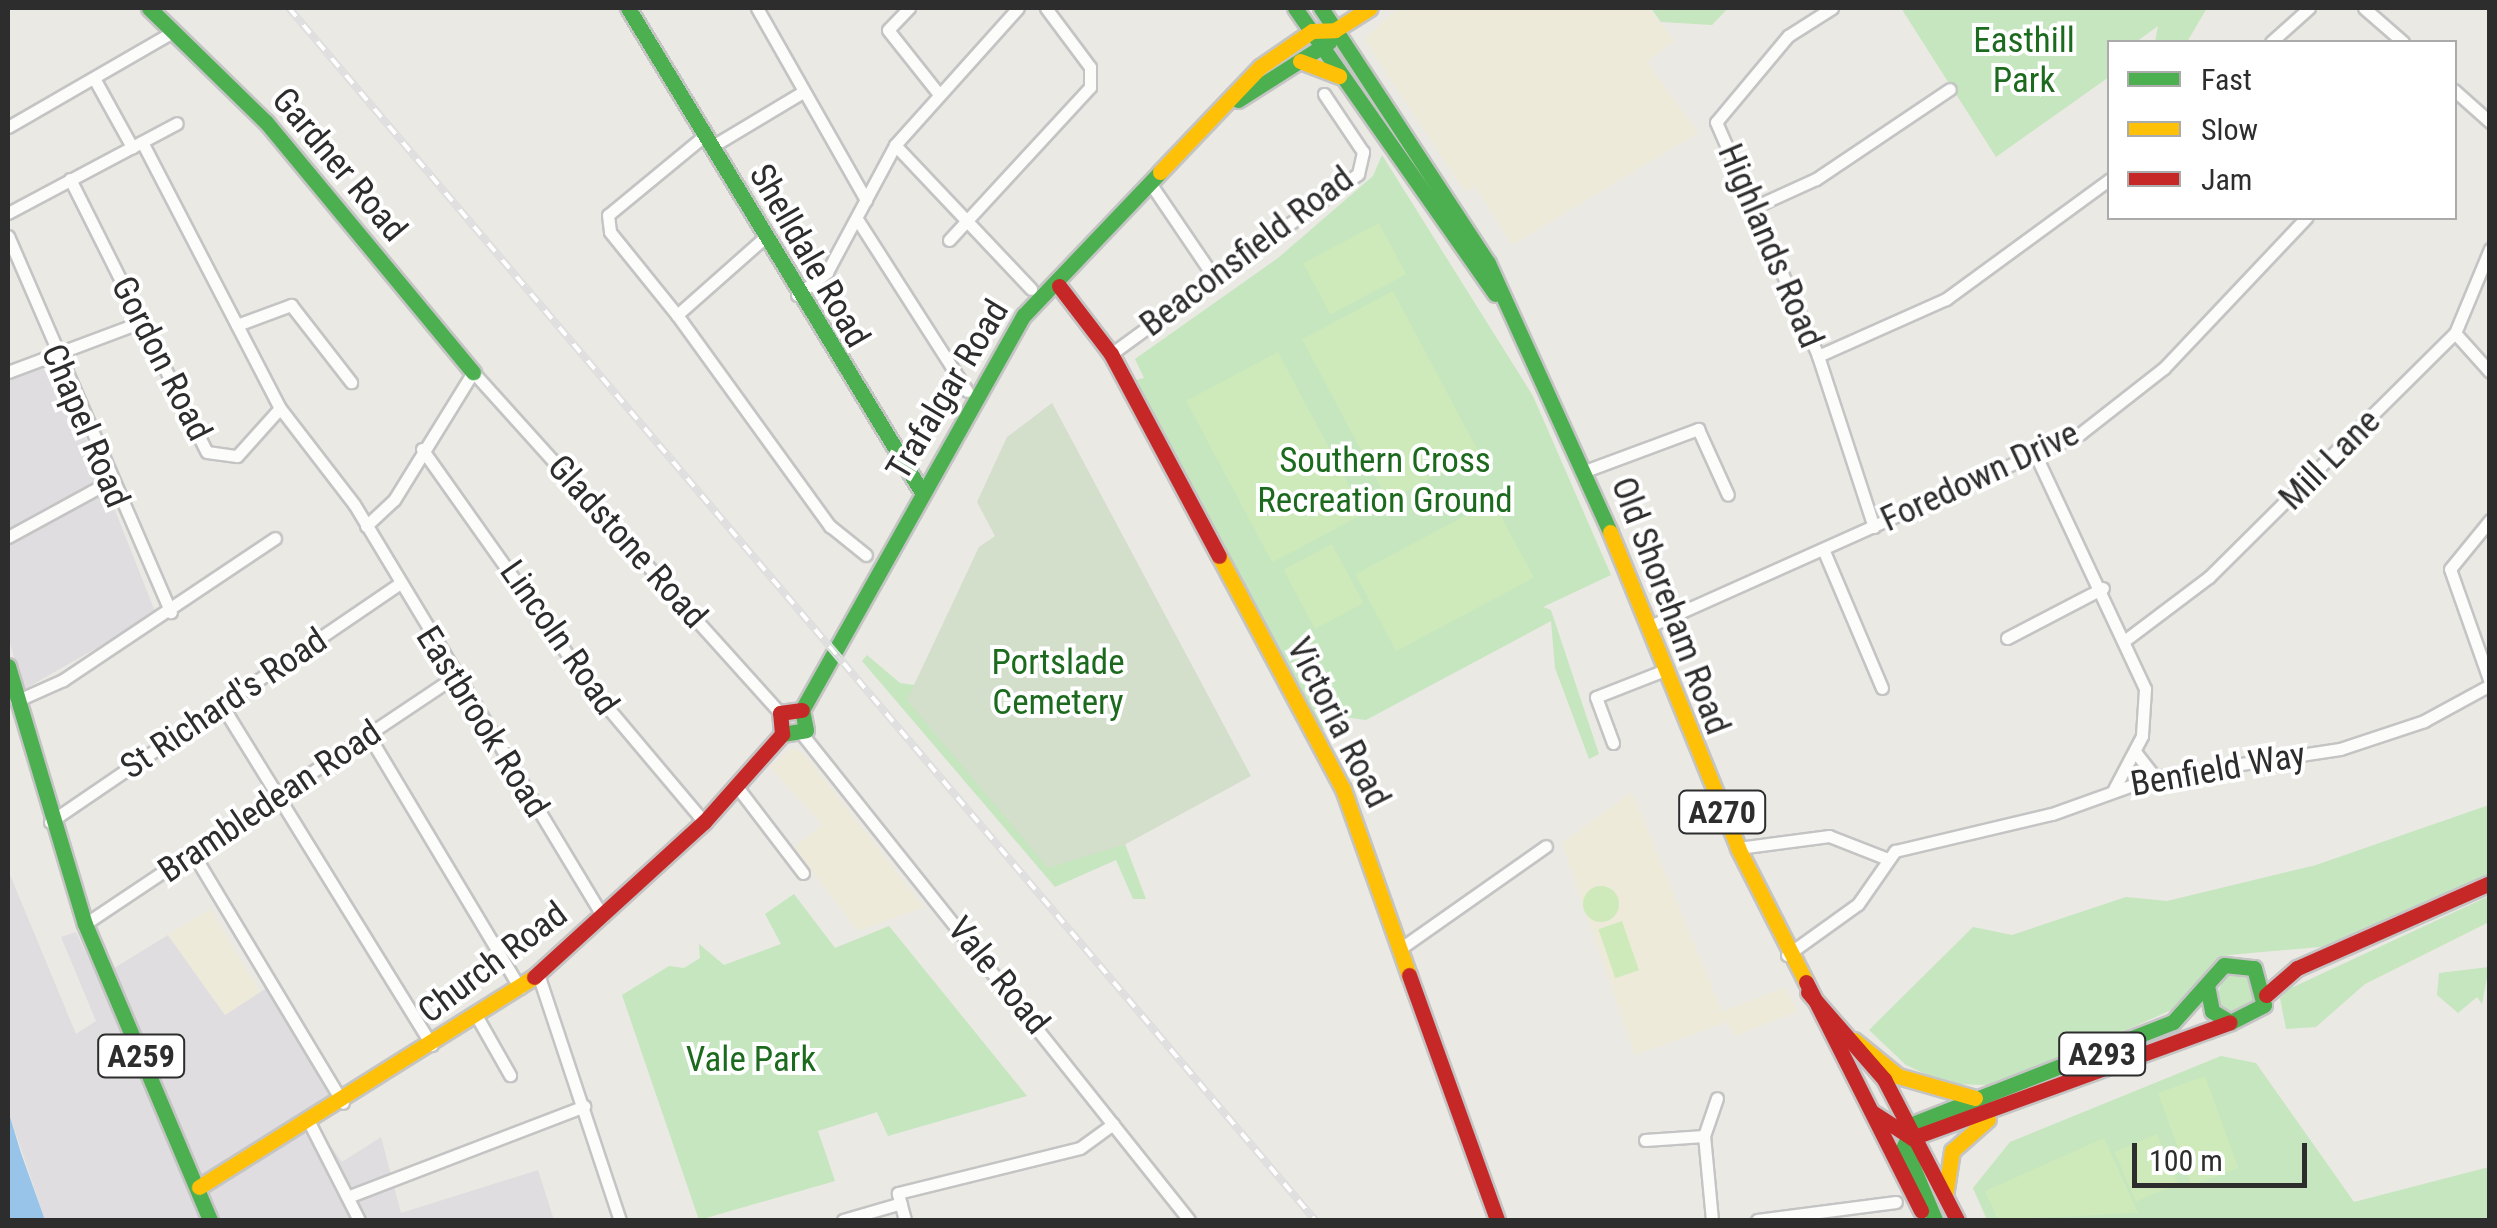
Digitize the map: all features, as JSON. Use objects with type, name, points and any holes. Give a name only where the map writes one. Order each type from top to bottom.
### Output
[{"type":"main road","name":"Gardner Road","points":[[148,8],[266,122],[473,372]]},
{"type":"main road","name":"Shelldale Road","points":[[628,8],[797,295],[920,489]]},
{"type":"main road","name":"Old Shoreham Road","points":[[1295,8],[1499,298]]},
{"type":"main road","name":"Old Shoreham Road","points":[[1321,8],[1450,198],[1585,472],[1738,848],[1787,956],[1926,1220]]},
{"type":"main road","points":[[1324,49],[1336,30],[1370,8]]},
{"type":"main road","points":[[1312,31],[1336,30]]},
{"type":"main road","name":"Trafalgar Road","points":[[802,710],[920,489],[1024,315],[1059,286],[1150,183],[1238,100],[1274,56],[1312,31]]},
{"type":"main road","name":"Trafalgar Road","points":[[1238,100],[1324,49]]},
{"type":"main road","points":[[1300,61],[1348,82]]},
{"type":"main road","name":"Victoria Road","points":[[1059,286],[1111,354],[1344,789],[1496,1220]]},
{"type":"main road","name":"A259","points":[[8,666],[49,822],[85,924],[210,1220]]},
{"type":"main road","points":[[802,710],[802,734],[782,734],[780,712],[802,710]]},
{"type":"main road","name":"Church Road","points":[[199,1187],[310,1124],[520,988],[704,822],[782,734]]},
{"type":"main road","points":[[2297,968],[2224,965],[2207,985],[2208,1005],[2230,1022],[2251,1019],[2266,994],[2297,968],[2490,883]]},
{"type":"main road","points":[[2254,968],[2266,994]]},
{"type":"main road","name":"A293","points":[[1911,1134],[1980,1098],[2173,1022],[2207,985]]},
{"type":"main road","name":"Old Shoreham Road","points":[[1808,992],[1854,1040],[1957,1220]]},
{"type":"main road","name":"A293","points":[[1911,1134],[2002,1109],[2230,1022]]},
{"type":"main road","points":[[1854,1040],[1915,1084],[1980,1098]]},
{"type":"main road","name":"A293","points":[[1945,1196],[1956,1145],[2002,1109]]},
{"type":"main road","points":[[1872,1112],[1911,1134],[1935,1220]]},
{"type":"street","points":[[776,8],[760,13],[866,200]]},
{"type":"street","points":[[909,8],[888,30],[938,93]]},
{"type":"street","points":[[797,295],[827,272],[895,146],[938,93],[1018,8]]},
{"type":"street","points":[[949,240],[964,219],[1090,86],[1090,68],[1046,8]]},
{"type":"street","name":"Highlands Road","points":[[1832,8],[1788,36],[1716,122],[1818,356],[1874,527]]},
{"type":"street","points":[[2272,40],[2309,8]]},
{"type":"street","points":[[2364,8],[2401,40]]},
{"type":"street","points":[[8,127],[171,33]]},
{"type":"street","name":"Eastbrook Road","points":[[95,80],[137,144],[280,408],[366,526],[398,586],[602,917]]},
{"type":"street","points":[[1752,208],[1816,179],[1950,88]]},
{"type":"street","points":[[803,92],[708,142],[608,215],[610,232],[677,316],[830,526],[866,555]]},
{"type":"street","points":[[2457,93],[2490,122]]},
{"type":"street","name":"Beaconsfield Road","points":[[1111,354],[1358,174],[1363,152],[1324,94]]},
{"type":"street","points":[[8,213],[177,123]]},
{"type":"street","points":[[895,146],[1031,289]]},
{"type":"street","name":"Gordon Road","points":[[70,179],[211,456],[237,456],[280,408]]},
{"type":"street","points":[[1818,356],[1946,299],[2107,181]]},
{"type":"street","points":[[1150,183],[1214,277]]},
{"type":"street","points":[[858,219],[967,392]]},
{"type":"street","name":"Foredown Drive","points":[[1650,626],[2037,458],[2128,400],[2304,220]]},
{"type":"street","name":"Chapel Road","points":[[8,236],[109,482],[171,612]]},
{"type":"street","points":[[677,316],[764,238]]},
{"type":"street","name":"Mill Lane","points":[[2128,638],[2209,578],[2455,333],[2490,250]]},
{"type":"street","points":[[906,296],[918,284]]},
{"type":"street","points":[[237,325],[291,305],[352,382]]},
{"type":"street","points":[[8,372],[140,322]]},
{"type":"street","points":[[2455,333],[2490,372]]},
{"type":"street","points":[[366,526],[394,500],[473,372]]},
{"type":"street","name":"Gladstone Road","points":[[473,372],[780,712]]},
{"type":"street","points":[[1585,472],[1698,428],[1728,495]]},
{"type":"street","name":"Lincoln Road","points":[[422,449],[611,715],[704,822]]},
{"type":"street","points":[[2037,458],[2128,638],[2146,689],[2136,753],[2114,789]]},
{"type":"street","points":[[8,536],[109,482]]},
{"type":"street","points":[[2490,520],[2450,569],[2490,684]]},
{"type":"street","points":[[16,701],[171,612],[275,538]]},
{"type":"street","points":[[1822,549],[1882,688]]},
{"type":"street","name":"St Richard's Road","points":[[49,822],[398,586]]},
{"type":"street","points":[[2007,638],[2104,588]]},
{"type":"street","points":[[1613,743],[1596,697],[1665,670]]},
{"type":"street","name":"Brambledean Road","points":[[85,924],[454,677]]},
{"type":"street","name":"Benfield Way","points":[[1885,858],[2155,776],[2340,749],[2424,721],[2490,684]]},
{"type":"street","points":[[222,704],[432,1047]]},
{"type":"street","name":"Vale Road","points":[[802,734],[1189,1220]]},
{"type":"street","points":[[369,736],[520,988]]},
{"type":"street","points":[[2136,753],[2155,776]]},
{"type":"street","points":[[738,788],[803,874]]},
{"type":"street","points":[[1738,848],[1829,836],[1885,858],[1858,904],[1787,956]]},
{"type":"street","points":[[1401,948],[1543,848],[1550,864]]},
{"type":"street","points":[[194,854],[343,1103]]},
{"type":"street","points":[[538,974],[620,1220]]},
{"type":"street","points":[[477,1017],[510,1075]]},
{"type":"street","points":[[1712,1220],[1704,1136],[1716,1098]]},
{"type":"street","points":[[350,1196],[584,1106]]},
{"type":"street","points":[[310,1124],[359,1220]]},
{"type":"street","points":[[843,1220],[899,1198],[1080,1148],[1113,1124]]},
{"type":"street","points":[[1645,1140],[1704,1136]]},
{"type":"street","points":[[899,1198],[906,1220]]},
{"type":"street","points":[[1757,1220],[1896,1202]]},
{"type":"shaded area","points":[[1399,8],[1650,8],[1674,41],[1647,62],[1698,133],[1512,245],[1475,186],[1465,192],[1364,39]]},
{"type":"shaded area","points":[[55,362],[102,478],[8,529],[8,376]]},
{"type":"shaded area","points":[[99,493],[109,495],[156,614],[23,690],[8,635],[8,545]]},
{"type":"shaded area","points":[[792,748],[804,754],[924,907],[858,931],[794,847],[823,825],[770,767]]},
{"type":"shaded area","points":[[1632,792],[1722,1012],[1784,987],[1798,1011],[1735,1036],[1728,1022],[1635,1055],[1562,843]]},
{"type":"shaded area","points":[[8,870],[76,1034],[96,1021],[61,937],[76,932],[98,978],[168,935],[225,1015],[268,987],[338,1094],[308,1114],[342,1162],[381,1137],[401,1213],[538,1170],[554,1220],[45,1220],[8,1110]]},
{"type":"shaded area","points":[[210,909],[260,992],[225,1015],[168,935]]},
{"type":"green space","points":[[1651,8],[1728,8],[1712,25],[1661,22]]},
{"type":"green space","name":"Easthill Park","points":[[1901,8],[2207,8],[2188,40],[2155,40],[2158,26],[2139,40],[2107,40],[2107,78],[1996,157]]},
{"type":"green space","name":"Southern Cross Recreation Ground","points":[[1382,155],[1533,396],[1611,575],[1543,607],[1551,610],[1599,754],[1589,759],[1555,668],[1551,621],[1366,720],[1344,717],[1322,730],[1136,380],[1144,378],[1135,359],[1278,258],[1373,176]]},
{"type":"green space","points":[[1379,223],[1406,274],[1330,315],[1303,263]]},
{"type":"green space","points":[[1393,291],[1479,453],[1388,501],[1302,339]]},
{"type":"green space","points":[[1278,352],[1364,514],[1272,562],[1186,401]]},
{"type":"green space","name":"Portslade Cemetery","points":[[1052,403],[1251,776],[1126,844],[1048,868],[907,700],[979,547],[995,536],[977,502],[1007,437]]},
{"type":"green space","points":[[1493,501],[1534,578],[1396,651],[1355,574]]},
{"type":"green space","points":[[1332,544],[1363,603],[1315,629],[1283,570]]},
{"type":"green space","points":[[867,655],[900,683],[914,685],[923,668],[1120,831],[1146,899],[1133,899],[1116,860],[1055,887],[862,661]]},
{"type":"green space","points":[[2489,805],[2489,875],[2331,946],[2228,955],[2187,1003],[2041,1068],[1989,1085],[1947,1084],[1906,1065],[1869,1030],[1973,927],[2012,935],[2126,897],[2167,901],[2316,865]]},
{"type":"green space","points":[[1601,886],[1613,892],[1619,904],[1613,916],[1601,922],[1589,916],[1583,904],[1589,892]]},
{"type":"green space","name":"Vale Park","points":[[794,894],[835,948],[889,926],[1027,1096],[888,1136],[877,1112],[818,1131],[835,1181],[699,1220],[622,995],[669,966],[684,968],[700,958],[699,944],[724,965],[781,944],[765,914]]},
{"type":"green space","points":[[2489,896],[2489,922],[2365,984],[2316,1027],[2286,1029],[2280,998],[2289,989]]},
{"type":"green space","points":[[1622,921],[1639,970],[1615,978],[1598,929]]},
{"type":"green space","points":[[2489,967],[2482,1004],[2477,997],[2458,1013],[2437,995],[2439,973]]},
{"type":"green space","points":[[2247,974],[2259,995],[2248,1015],[2215,1007],[2223,975]]},
{"type":"green space","points":[[2221,1056],[2256,1063],[2354,1202],[2489,1167],[2489,1220],[1987,1220],[1973,1188],[2010,1142]]},
{"type":"green space","points":[[2205,1076],[2239,1168],[2192,1185],[2158,1093]]},
{"type":"green space","points":[[2157,1134],[2178,1184],[2136,1202],[2115,1152]]},
{"type":"green space","points":[[2104,1138],[2138,1213],[1998,1220],[1985,1191]]},
{"type":"water","points":[[8,1110],[21,1153],[45,1220],[8,1220]]},
{"type":"railway","points":[[289,8],[1315,1220]]},
{"type":"traffic: fast","points":[[149,8],[266,122],[473,372]]},
{"type":"traffic: fast","points":[[628,8],[920,489]]},
{"type":"traffic: fast","points":[[1295,8],[1495,294]]},
{"type":"traffic: fast","points":[[1321,8],[1488,263],[1610,532]]},
{"type":"traffic: fast","points":[[1238,100],[1329,42]]},
{"type":"traffic: fast","points":[[802,710],[1024,315],[1160,172]]},
{"type":"traffic: fast","points":[[8,666],[85,924],[210,1220]]},
{"type":"traffic: fast","points":[[782,734],[806,730],[802,710]]},
{"type":"traffic: fast","points":[[1935,1220],[1904,1146],[1915,1123],[2173,1022],[2224,965],[2254,968],[2264,1005],[2230,1022],[2212,1011],[2207,985]]},
{"type":"traffic: slow","points":[[1160,172],[1260,67],[1312,31],[1335,30],[1370,8]]},
{"type":"traffic: slow","points":[[1300,61],[1339,76]]},
{"type":"traffic: slow","points":[[1610,532],[1738,848],[1806,982]]},
{"type":"traffic: slow","points":[[1219,556],[1343,789],[1409,975]]},
{"type":"traffic: slow","points":[[199,1187],[534,977]]},
{"type":"traffic: slow","points":[[1854,1040],[1898,1076],[1975,1098]]},
{"type":"traffic: slow","points":[[1945,1196],[1952,1151],[1988,1119]]},
{"type":"traffic: jam","points":[[1059,286],[1111,354],[1219,556]]},
{"type":"traffic: jam","points":[[782,734],[780,713],[802,710]]},
{"type":"traffic: jam","points":[[534,977],[704,822],[782,734]]},
{"type":"traffic: jam","points":[[2266,995],[2297,968],[2490,883]]},
{"type":"traffic: jam","points":[[1409,975],[1497,1220]]},
{"type":"traffic: jam","points":[[1806,982],[1921,1211]]},
{"type":"traffic: jam","points":[[1808,992],[1884,1079],[1957,1220]]},
{"type":"traffic: jam","points":[[1872,1112],[1912,1138],[2230,1022]]}]
